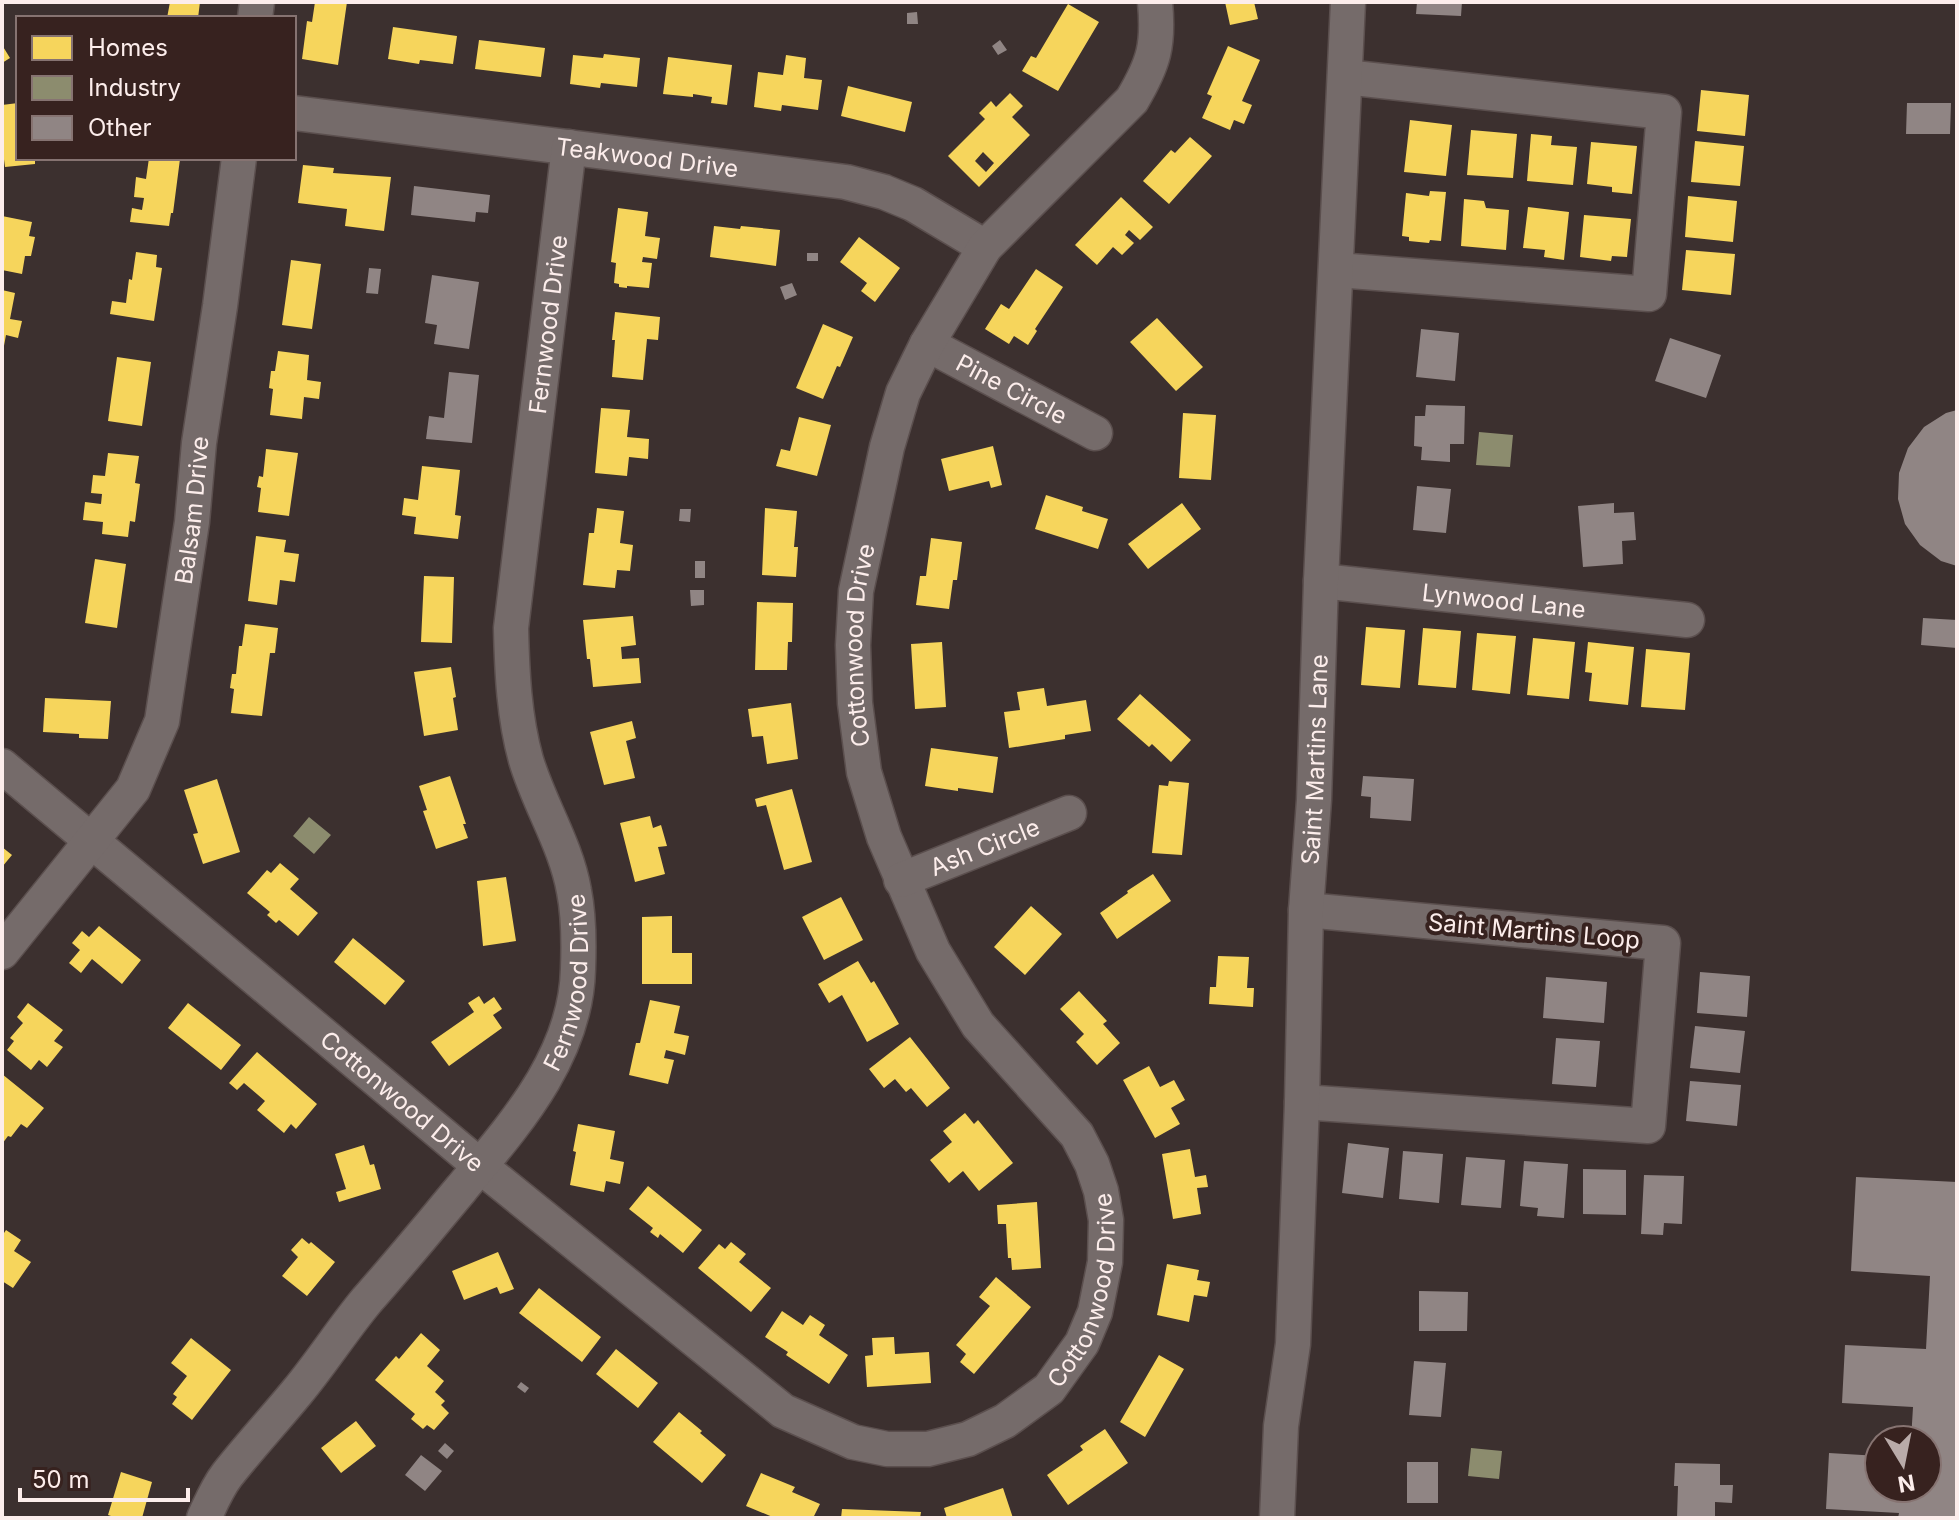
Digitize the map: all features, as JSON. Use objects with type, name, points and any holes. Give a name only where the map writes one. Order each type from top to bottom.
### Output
[{"type":"street","name":"Cottonwood Drive","points":[[2,766],[480,1166],[783,1411],[853,1442],[887,1449],[928,1449],[968,1439],[1005,1421],[1049,1389],[1082,1343],[1095,1312],[1105,1262],[1104,1206],[1092,1164],[1077,1135],[978,1025],[933,951],[901,880],[864,772],[855,703],[853,645],[856,591],[887,447],[903,393],[927,344],[985,247],[1132,100],[1153,60],[1157,42],[1155,2]]},
{"type":"street","name":"Saint Martins Lane","points":[[1277,1518],[1281,1426],[1293,1344],[1306,910],[1314,800],[1348,2]]},
{"type":"street","points":[[1337,270],[1649,294],[1664,112],[1345,77]]},
{"type":"street","name":"Teakwood Drive","points":[[296,113],[846,182],[913,204],[985,247]]},
{"type":"street","name":"Fernwood Drive","points":[[204,1518],[226,1477],[308,1379],[364,1304],[480,1166],[548,1075],[559,1053],[576,998],[578,919],[574,889],[520,738],[512,674],[511,628],[569,147]]},
{"type":"street","name":"Balsam Drive","points":[[2,952],[133,789],[162,721],[192,522],[199,443],[239,160]]},
{"type":"street","name":"Pine Circle","points":[[927,344],[1095,433]]},
{"type":"street","name":"Lynwood Lane","points":[[1321,581],[1687,620]]},
{"type":"street","name":"Ash Circle","points":[[901,880],[1069,813]]},
{"type":"street","name":"Saint Martins Loop","points":[[1302,1102],[1648,1126],[1663,943],[1306,910]]},
{"type":"building: Homes","points":[[170,2],[200,2],[198,16],[167,16]]},
{"type":"building: Homes","points":[[315,2],[347,2],[338,65],[302,59],[307,21],[312,22]]},
{"type":"building: Homes","points":[[1225,2],[1254,2],[1258,19],[1230,25]]},
{"type":"building: Homes","points":[[1068,4],[1099,22],[1058,91],[1022,71],[1031,56],[1036,58]]},
{"type":"building: Homes","points":[[393,27],[457,36],[453,64],[420,60],[419,64],[388,59]]},
{"type":"building: Homes","points":[[479,40],[545,48],[541,77],[475,69]]},
{"type":"building: Homes","points":[[2,45],[10,58],[2,63]]},
{"type":"building: Homes","points":[[1228,46],[1260,60],[1242,101],[1252,105],[1244,124],[1234,120],[1230,130],[1202,118],[1212,96],[1207,94]]},
{"type":"building: Homes","points":[[604,54],[640,58],[637,87],[601,83],[600,88],[570,84],[573,55],[603,58]]},
{"type":"building: Homes","points":[[786,55],[806,58],[804,78],[822,80],[818,110],[782,105],[781,111],[754,107],[758,72],[783,75]]},
{"type":"building: Homes","points":[[668,57],[732,65],[727,105],[711,103],[712,97],[663,94]]},
{"type":"building: Homes","points":[[848,86],[912,102],[905,132],[841,116]]},
{"type":"building: Homes","points":[[1701,90],[1749,95],[1745,136],[1697,131]]},
{"type":"building: Homes","points":[[1010,93],[1023,106],[1012,117],[1030,135],[979,187],[948,156],[985,119],[979,113],[991,101],[996,107]],"holes":[[[983,152],[994,163],[986,172],[975,161]]]},
{"type":"building: Homes","points":[[16,103],[16,160],[35,160],[35,164],[5,167],[2,105]]},
{"type":"building: Homes","points":[[1410,120],[1452,125],[1446,176],[1404,172]]},
{"type":"building: Homes","points":[[1471,130],[1517,134],[1513,178],[1467,175]]},
{"type":"building: Homes","points":[[1531,134],[1552,136],[1551,145],[1577,147],[1573,185],[1527,181]]},
{"type":"building: Homes","points":[[1190,137],[1212,156],[1169,204],[1143,181],[1171,150],[1175,153]]},
{"type":"building: Homes","points":[[1695,141],[1744,146],[1740,186],[1691,182]]},
{"type":"building: Homes","points":[[1591,142],[1637,146],[1632,194],[1612,192],[1612,187],[1587,184]]},
{"type":"building: Homes","points":[[149,160],[180,160],[169,226],[130,222],[132,208],[142,210],[144,198],[134,197],[136,177],[146,179]]},
{"type":"building: Homes","points":[[303,165],[334,168],[333,173],[391,177],[384,231],[345,226],[347,209],[298,203]]},
{"type":"building: Homes","points":[[1430,191],[1446,192],[1441,241],[1409,241],[1409,237],[1402,236],[1406,193],[1429,196]]},
{"type":"building: Homes","points":[[1688,196],[1737,201],[1733,242],[1685,237]]},
{"type":"building: Homes","points":[[1121,197],[1153,227],[1140,240],[1129,230],[1125,235],[1134,243],[1122,255],[1113,247],[1097,265],[1075,245]]},
{"type":"building: Homes","points":[[1464,199],[1484,201],[1486,208],[1509,210],[1506,250],[1461,246]]},
{"type":"building: Homes","points":[[1528,207],[1569,212],[1564,260],[1544,257],[1545,250],[1523,248]]},
{"type":"building: Homes","points":[[618,208],[648,212],[645,236],[660,238],[657,259],[643,257],[642,262],[652,263],[649,288],[619,287],[614,283],[616,263],[611,262]]},
{"type":"building: Homes","points":[[1584,215],[1631,219],[1627,257],[1612,256],[1611,261],[1580,257]]},
{"type":"building: Homes","points":[[2,216],[32,222],[29,236],[35,237],[31,256],[25,256],[22,274],[2,270]]},
{"type":"building: Homes","points":[[714,226],[780,230],[776,266],[710,257]]},
{"type":"building: Homes","points":[[859,237],[900,268],[875,302],[861,291],[867,283],[840,262]]},
{"type":"building: Homes","points":[[1686,250],[1735,254],[1731,295],[1682,290]]},
{"type":"building: Homes","points":[[136,252],[157,255],[156,267],[162,268],[154,321],[110,314],[112,301],[126,303]]},
{"type":"building: Homes","points":[[291,260],[321,264],[312,329],[282,325]]},
{"type":"building: Homes","points":[[1036,269],[1063,287],[1028,345],[1014,336],[1009,344],[985,329],[1001,304],[1009,309]]},
{"type":"building: Homes","points":[[2,290],[15,293],[10,319],[22,321],[18,338],[6,335],[3,351],[2,350]]},
{"type":"building: Homes","points":[[615,312],[660,317],[658,340],[647,339],[643,380],[612,377]]},
{"type":"building: Homes","points":[[1157,318],[1203,367],[1176,391],[1130,342]]},
{"type":"building: Homes","points":[[823,324],[853,337],[823,399],[796,388]]},
{"type":"building: Homes","points":[[278,351],[309,355],[307,380],[321,382],[319,399],[304,397],[302,419],[270,415],[273,389],[269,388],[271,371],[275,371]]},
{"type":"building: Homes","points":[[117,357],[151,362],[142,426],[108,421]]},
{"type":"building: Homes","points":[[601,408],[630,410],[627,437],[649,439],[648,459],[629,457],[627,476],[595,473]]},
{"type":"building: Homes","points":[[1183,413],[1216,415],[1211,480],[1179,478]]},
{"type":"building: Homes","points":[[799,417],[831,425],[817,476],[776,466],[781,449],[790,451]]},
{"type":"building: Homes","points":[[993,446],[1002,485],[991,488],[989,481],[949,491],[941,459]]},
{"type":"building: Homes","points":[[266,449],[298,453],[289,516],[258,512],[261,488],[257,487],[259,476],[263,477]]},
{"type":"building: Homes","points":[[108,453],[139,456],[135,483],[140,484],[135,522],[130,521],[128,537],[102,534],[103,522],[83,520],[85,502],[101,504],[102,494],[91,493],[93,475],[105,476]]},
{"type":"building: Homes","points":[[422,466],[460,470],[455,515],[461,516],[458,539],[414,534],[416,517],[402,515],[404,498],[418,500]]},
{"type":"building: Homes","points":[[1046,495],[1108,519],[1098,549],[1035,529]]},
{"type":"building: Homes","points":[[1182,503],[1201,529],[1148,569],[1128,544]]},
{"type":"building: Homes","points":[[597,508],[624,511],[620,543],[633,545],[630,571],[617,570],[615,588],[583,585],[589,533],[594,533]]},
{"type":"building: Homes","points":[[765,508],[797,511],[794,547],[798,547],[796,577],[762,575]]},
{"type":"building: Homes","points":[[256,536],[286,540],[284,552],[299,554],[295,582],[280,580],[277,605],[248,601]]},
{"type":"building: Homes","points":[[931,538],[962,542],[949,609],[916,605],[920,576],[926,576]]},
{"type":"building: Homes","points":[[95,559],[126,564],[117,628],[85,623]]},
{"type":"building: Homes","points":[[424,576],[454,577],[452,643],[421,642]]},
{"type":"building: Homes","points":[[757,602],[793,603],[792,642],[788,642],[787,670],[755,670]]},
{"type":"building: Homes","points":[[633,616],[636,645],[621,647],[622,659],[639,658],[641,683],[593,687],[583,620]]},
{"type":"building: Homes","points":[[245,624],[278,628],[275,653],[270,653],[262,716],[231,713],[232,674],[236,674]]},
{"type":"building: Homes","points":[[1366,627],[1405,630],[1400,688],[1361,685]]},
{"type":"building: Homes","points":[[1423,628],[1461,631],[1456,688],[1418,685]]},
{"type":"building: Homes","points":[[1477,633],[1516,636],[1510,694],[1472,690]]},
{"type":"building: Homes","points":[[1533,638],[1575,642],[1569,699],[1527,695]]},
{"type":"building: Homes","points":[[942,642],[946,707],[915,709],[911,644]]},
{"type":"building: Homes","points":[[1588,642],[1634,647],[1628,705],[1589,701],[1592,673],[1585,672]]},
{"type":"building: Homes","points":[[1646,649],[1690,653],[1685,710],[1641,707]]},
{"type":"building: Homes","points":[[451,667],[458,730],[424,736],[414,672]]},
{"type":"building: Homes","points":[[1044,688],[1047,706],[1086,700],[1091,731],[1065,735],[1065,739],[1009,748],[1004,712],[1020,710],[1017,692]]},
{"type":"building: Homes","points":[[1140,694],[1191,740],[1171,762],[1117,719]]},
{"type":"building: Homes","points":[[45,698],[111,701],[108,739],[43,732]]},
{"type":"building: Homes","points":[[791,703],[798,759],[767,764],[763,736],[752,737],[748,709]]},
{"type":"building: Homes","points":[[632,721],[636,738],[626,741],[635,778],[604,785],[590,732]]},
{"type":"building: Homes","points":[[931,748],[998,757],[993,793],[925,786]]},
{"type":"building: Homes","points":[[450,776],[468,838],[436,849],[423,811],[427,810],[419,786]]},
{"type":"building: Homes","points":[[217,779],[240,852],[203,864],[193,834],[198,833],[184,790]]},
{"type":"building: Homes","points":[[1169,781],[1189,783],[1182,855],[1152,853],[1159,785],[1168,786]]},
{"type":"building: Homes","points":[[792,789],[812,862],[784,870],[766,805],[757,807],[755,799]]},
{"type":"building: Homes","points":[[650,816],[653,828],[661,825],[667,846],[658,847],[665,874],[635,882],[620,823]]},
{"type":"building: Homes","points":[[2,847],[12,855],[2,867]]},
{"type":"building: Homes","points":[[280,863],[299,879],[290,889],[318,913],[298,936],[279,920],[276,923],[267,915],[270,912],[247,893],[267,870],[271,873]]},
{"type":"building: Homes","points":[[1153,874],[1171,901],[1117,939],[1100,913]]},
{"type":"building: Homes","points":[[506,877],[516,941],[483,946],[477,881]]},
{"type":"building: Homes","points":[[841,897],[863,940],[824,960],[802,917]]},
{"type":"building: Homes","points":[[1031,906],[1062,934],[1025,975],[994,947]]},
{"type":"building: Homes","points":[[672,916],[672,953],[692,953],[692,984],[642,984],[642,917]]},
{"type":"building: Homes","points":[[99,926],[141,960],[122,984],[92,959],[81,973],[69,963],[80,950],[72,943],[82,931],[89,937]]},
{"type":"building: Homes","points":[[353,938],[405,981],[385,1005],[334,962]]},
{"type":"building: Homes","points":[[1218,956],[1249,957],[1247,988],[1254,988],[1253,1007],[1209,1004],[1210,987],[1216,987]]},
{"type":"building: Homes","points":[[858,961],[871,983],[874,981],[899,1024],[867,1042],[842,995],[829,1003],[818,984]]},
{"type":"building: Homes","points":[[1079,991],[1107,1021],[1103,1024],[1120,1043],[1097,1065],[1076,1042],[1084,1034],[1060,1009]]},
{"type":"building: Homes","points":[[479,996],[484,1004],[494,997],[502,1009],[493,1015],[502,1028],[449,1066],[431,1042],[474,1012],[468,1003]]},
{"type":"building: Homes","points":[[650,1000],[680,1006],[674,1033],[689,1036],[685,1055],[666,1050],[664,1058],[674,1060],[668,1084],[629,1075]]},
{"type":"building: Homes","points":[[28,1003],[63,1030],[54,1041],[63,1047],[47,1067],[39,1060],[31,1070],[7,1050],[14,1041],[10,1038],[23,1023],[17,1017]]},
{"type":"building: Homes","points":[[188,1003],[241,1045],[221,1070],[168,1028]]},
{"type":"building: Homes","points":[[910,1037],[950,1088],[927,1107],[911,1088],[906,1092],[895,1079],[884,1088],[869,1069]]},
{"type":"building: Homes","points":[[257,1052],[317,1104],[296,1129],[291,1124],[284,1133],[257,1110],[265,1101],[244,1083],[237,1090],[229,1083]]},
{"type":"building: Homes","points":[[1149,1066],[1160,1087],[1174,1080],[1185,1100],[1171,1108],[1180,1124],[1155,1138],[1123,1080]]},
{"type":"building: Homes","points":[[2,1074],[44,1108],[27,1128],[21,1124],[2,1144]]},
{"type":"building: Homes","points":[[965,1113],[974,1124],[978,1120],[1013,1163],[979,1191],[963,1171],[949,1183],[930,1160],[952,1142],[943,1131]]},
{"type":"building: Homes","points":[[578,1124],[615,1131],[610,1159],[624,1162],[620,1184],[606,1181],[604,1192],[570,1185]]},
{"type":"building: Homes","points":[[364,1145],[370,1165],[374,1164],[381,1189],[339,1202],[336,1192],[346,1189],[335,1154]]},
{"type":"building: Homes","points":[[1190,1149],[1195,1177],[1206,1175],[1208,1187],[1197,1188],[1201,1214],[1173,1219],[1162,1154]]},
{"type":"building: Homes","points":[[648,1186],[702,1230],[683,1253],[660,1234],[658,1238],[650,1232],[653,1228],[629,1209]]},
{"type":"building: Homes","points":[[1037,1202],[1041,1268],[1012,1270],[1011,1258],[1008,1258],[1006,1224],[998,1224],[997,1205]]},
{"type":"building: Homes","points":[[6,1230],[21,1240],[14,1251],[31,1262],[13,1288],[2,1281],[2,1236]]},
{"type":"building: Homes","points":[[302,1238],[335,1262],[307,1296],[282,1276],[298,1257],[291,1250]]},
{"type":"building: Homes","points":[[731,1242],[746,1254],[739,1262],[771,1288],[751,1312],[698,1268],[719,1244],[725,1249]]},
{"type":"building: Homes","points":[[498,1252],[514,1289],[500,1294],[497,1287],[464,1300],[452,1271]]},
{"type":"building: Homes","points":[[1167,1264],[1199,1270],[1197,1280],[1210,1282],[1207,1297],[1194,1295],[1189,1322],[1157,1315]]},
{"type":"building: Homes","points":[[996,1277],[1031,1307],[974,1374],[960,1362],[966,1354],[956,1345],[990,1306],[979,1297]]},
{"type":"building: Homes","points":[[539,1288],[601,1337],[582,1362],[519,1313]]},
{"type":"building: Homes","points":[[782,1311],[803,1325],[810,1315],[825,1325],[819,1335],[848,1355],[829,1384],[765,1337]]},
{"type":"building: Homes","points":[[421,1333],[440,1350],[427,1366],[444,1381],[435,1392],[445,1401],[441,1405],[449,1413],[434,1430],[427,1425],[423,1429],[411,1419],[415,1414],[375,1380],[396,1356],[399,1359]]},
{"type":"building: Homes","points":[[894,1337],[895,1354],[929,1352],[931,1383],[867,1387],[865,1356],[873,1355],[872,1338]]},
{"type":"building: Homes","points":[[191,1338],[231,1370],[192,1420],[172,1404],[177,1397],[173,1394],[187,1376],[171,1363]]},
{"type":"building: Homes","points":[[616,1349],[658,1383],[638,1408],[596,1374]]},
{"type":"building: Homes","points":[[1159,1355],[1184,1369],[1145,1437],[1120,1422]]},
{"type":"building: Homes","points":[[679,1412],[726,1455],[702,1483],[653,1442]]},
{"type":"building: Homes","points":[[356,1421],[376,1446],[341,1473],[321,1448]]},
{"type":"building: Homes","points":[[1105,1429],[1128,1463],[1068,1505],[1047,1475],[1083,1450],[1080,1446]]},
{"type":"building: Homes","points":[[121,1472],[152,1482],[142,1518],[110,1518],[108,1515]]},
{"type":"building: Homes","points":[[761,1473],[795,1487],[792,1492],[820,1504],[813,1518],[775,1518],[746,1506]]},
{"type":"building: Homes","points":[[1003,1488],[1013,1518],[947,1518],[944,1508]]},
{"type":"building: Homes","points":[[842,1509],[921,1512],[920,1518],[841,1518]]},
{"type":"building: Industry","points":[[1479,432],[1513,435],[1510,467],[1476,465]]},
{"type":"building: Industry","points":[[309,817],[331,835],[314,854],[293,836]]},
{"type":"building: Industry","points":[[1471,1448],[1502,1451],[1499,1479],[1468,1476]]},
{"type":"building: Other","points":[[1417,2],[1462,2],[1461,16],[1416,14]]},
{"type":"building: Other","points":[[917,12],[918,24],[907,24],[907,13]]},
{"type":"building: Other","points":[[1000,40],[1007,50],[998,55],[992,46]]},
{"type":"building: Other","points":[[1907,103],[1951,103],[1950,134],[1906,134]]},
{"type":"building: Other","points":[[414,186],[490,195],[488,213],[476,212],[475,222],[411,215]]},
{"type":"building: Other","points":[[807,253],[818,253],[818,261],[807,261]]},
{"type":"building: Other","points":[[369,268],[381,269],[378,294],[366,293]]},
{"type":"building: Other","points":[[432,275],[479,282],[469,349],[434,344],[437,325],[425,323]]},
{"type":"building: Other","points":[[792,283],[797,295],[785,300],[780,287]]},
{"type":"building: Other","points":[[1421,329],[1459,333],[1455,381],[1416,377]]},
{"type":"building: Other","points":[[1670,338],[1721,355],[1706,398],[1655,381]]},
{"type":"building: Other","points":[[449,372],[479,375],[472,443],[426,439],[429,416],[444,418]]},
{"type":"building: Other","points":[[1426,405],[1465,406],[1464,444],[1450,444],[1450,462],[1421,460],[1422,447],[1414,446],[1415,416],[1425,416]]},
{"type":"building: Other","points":[[1957,410],[1957,566],[1941,561],[1920,545],[1905,524],[1898,499],[1899,473],[1908,448],[1924,427]]},
{"type":"building: Other","points":[[1417,486],[1451,489],[1446,533],[1413,530]]},
{"type":"building: Other","points":[[1614,503],[1614,513],[1634,512],[1636,540],[1622,541],[1623,564],[1583,567],[1578,506]]},
{"type":"building: Other","points":[[680,509],[691,509],[690,522],[679,521]]},
{"type":"building: Other","points":[[695,561],[705,561],[705,578],[695,578]]},
{"type":"building: Other","points":[[690,590],[704,590],[704,605],[691,606]]},
{"type":"building: Other","points":[[1923,618],[1957,620],[1957,648],[1921,645]]},
{"type":"building: Other","points":[[1363,776],[1414,779],[1411,821],[1370,818],[1371,797],[1361,796]]},
{"type":"building: Other","points":[[1700,972],[1750,976],[1747,1017],[1697,1013]]},
{"type":"building: Other","points":[[1546,977],[1607,982],[1604,1023],[1543,1018]]},
{"type":"building: Other","points":[[1695,1026],[1745,1031],[1740,1073],[1690,1068]]},
{"type":"building: Other","points":[[1556,1038],[1600,1041],[1596,1087],[1552,1084]]},
{"type":"building: Other","points":[[1690,1081],[1741,1085],[1737,1126],[1686,1121]]},
{"type":"building: Other","points":[[1348,1143],[1389,1148],[1383,1198],[1342,1193]]},
{"type":"building: Other","points":[[1403,1151],[1443,1154],[1439,1203],[1399,1199]]},
{"type":"building: Other","points":[[1466,1157],[1505,1160],[1501,1208],[1461,1205]]},
{"type":"building: Other","points":[[1524,1161],[1568,1164],[1564,1218],[1537,1216],[1538,1208],[1520,1206]]},
{"type":"building: Other","points":[[1583,1169],[1626,1170],[1626,1215],[1583,1214]]},
{"type":"building: Other","points":[[1644,1175],[1684,1176],[1682,1224],[1664,1223],[1663,1235],[1641,1234]]},
{"type":"building: Other","points":[[1856,1177],[1957,1182],[1957,1518],[1898,1518],[1899,1513],[1826,1509],[1829,1453],[1863,1455],[1863,1504],[1943,1504],[1943,1424],[1912,1424],[1913,1407],[1842,1403],[1845,1345],[1926,1349],[1930,1276],[1851,1271]]},
{"type":"building: Other","points":[[1419,1291],[1468,1292],[1467,1331],[1419,1331]]},
{"type":"building: Other","points":[[1414,1361],[1446,1363],[1441,1417],[1409,1415]]},
{"type":"building: Other","points":[[521,1382],[529,1388],[525,1393],[517,1387]]},
{"type":"building: Other","points":[[445,1443],[454,1451],[447,1459],[438,1451]]},
{"type":"building: Other","points":[[421,1455],[442,1471],[425,1491],[405,1475]]},
{"type":"building: Other","points":[[1407,1462],[1438,1462],[1438,1503],[1407,1503]]},
{"type":"building: Other","points":[[1675,1463],[1720,1464],[1720,1485],[1733,1485],[1732,1503],[1715,1502],[1715,1518],[1677,1518]]}]
